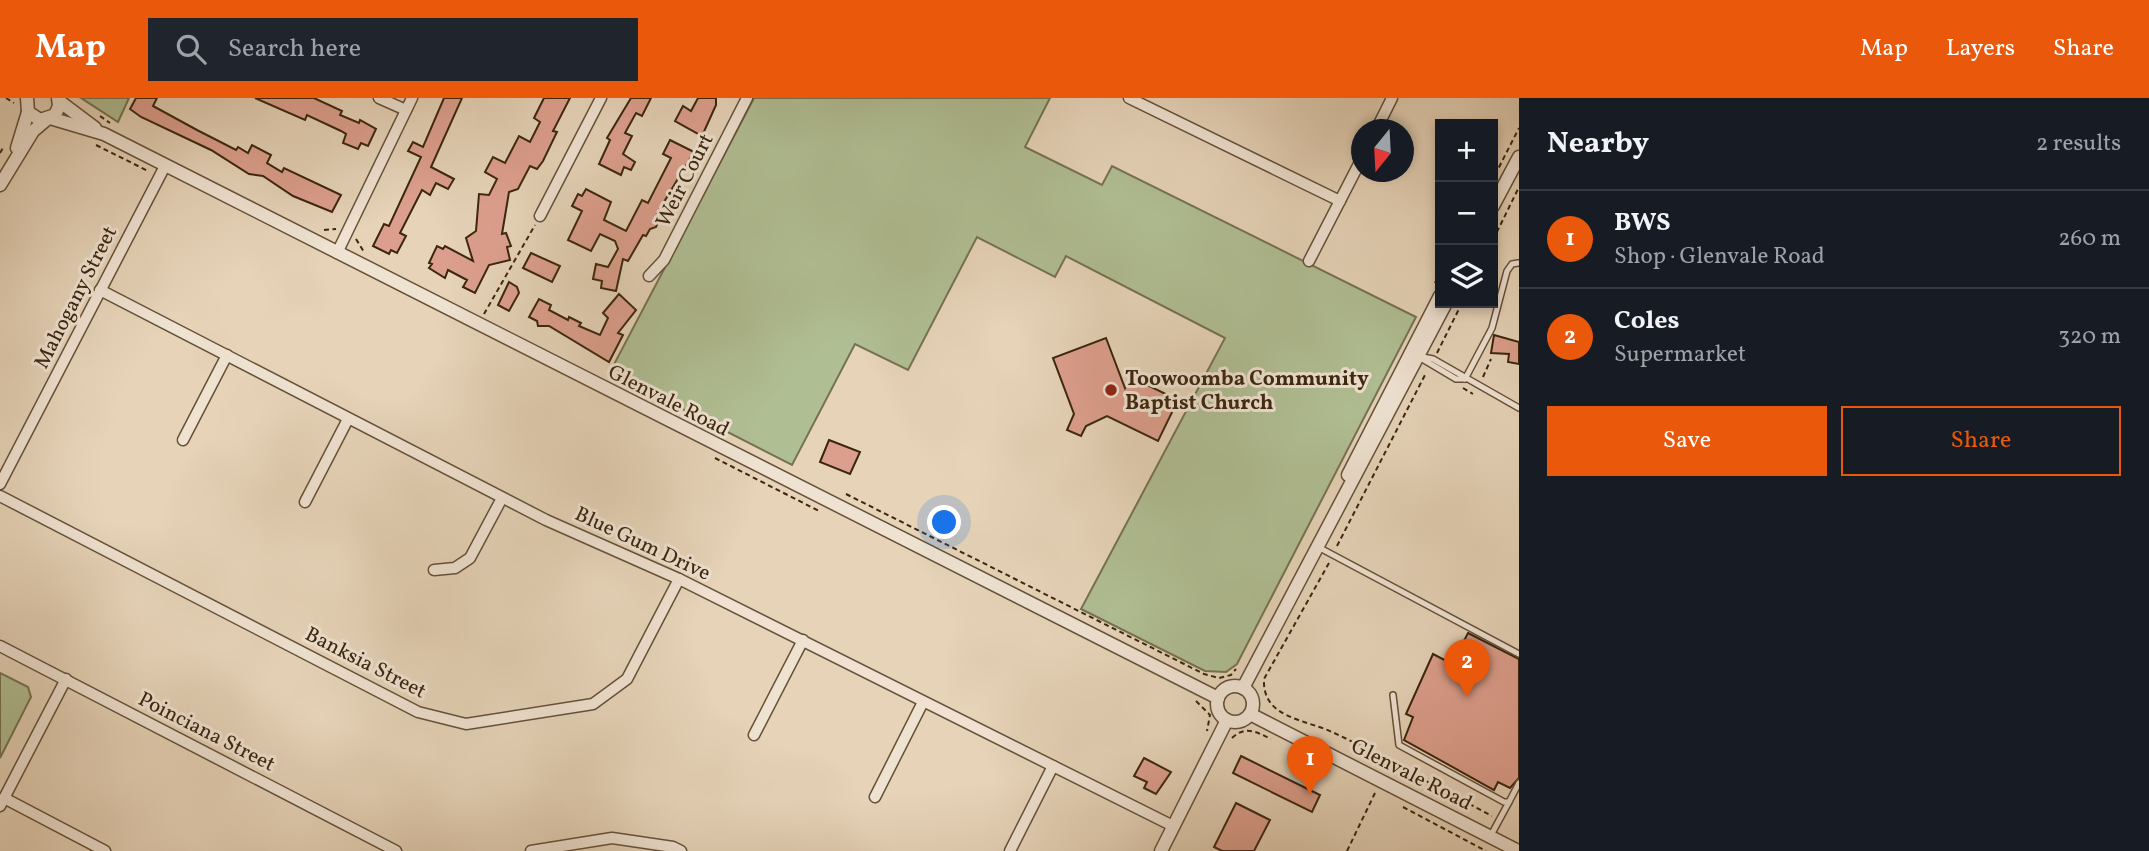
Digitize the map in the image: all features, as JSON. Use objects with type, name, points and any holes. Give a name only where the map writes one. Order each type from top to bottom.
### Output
[{"type":"street","points":[[379,98],[406,110]]},
{"type":"street","points":[[337,253],[412,98]]},
{"type":"street","points":[[540,216],[601,98]]},
{"type":"street","name":"Weir Court","points":[[649,276],[664,260],[747,98]]},
{"type":"street","points":[[1129,98],[1340,201]]},
{"type":"street","points":[[1382,119],[1392,98]]},
{"type":"street","points":[[0,185],[33,131],[58,111],[59,99]]},
{"type":"street","name":"Glenvale Road","points":[[59,99],[104,134],[162,171],[337,253],[1218,698]]},
{"type":"street","points":[[10,165],[20,102]]},
{"type":"street","name":"Glenvale Road","points":[[20,102],[36,119],[48,119],[104,134]]},
{"type":"street","points":[[1498,197],[1519,157]]},
{"type":"street","name":"Mahogany Street","points":[[0,484],[162,171]]},
{"type":"street","points":[[1309,261],[1351,180]]},
{"type":"street","name":"Blue Gum Drive","points":[[100,290],[502,498],[680,579],[1173,825]]},
{"type":"street","points":[[1414,354],[1435,296]]},
{"type":"street","points":[[1243,688],[1414,354],[1443,308]]},
{"type":"street","points":[[183,440],[227,355]]},
{"type":"street","points":[[305,502],[348,419]]},
{"type":"street","name":"Banksia Street","points":[[0,496],[418,712],[466,724],[593,704],[627,679],[680,579]]},
{"type":"street","points":[[434,570],[455,568],[470,558],[502,498]]},
{"type":"street","points":[[754,735],[803,640]]},
{"type":"street","name":"Poinciana Street","points":[[0,646],[396,851]]},
{"type":"street","points":[[66,679],[2,802],[105,851]]},
{"type":"street","points":[[1227,688],[1243,688],[1252,698],[1250,714],[1239,722],[1227,720],[1218,710],[1218,698],[1227,688]]},
{"type":"street","points":[[876,797],[923,702]]},
{"type":"street","name":"Glenvale Road","points":[[1250,714],[1518,851]]},
{"type":"street","points":[[1161,851],[1227,720]]},
{"type":"street","points":[[1010,851],[1053,766]]},
{"type":"street","points":[[531,851],[612,838],[673,847],[681,851]]},
{"type":"lane","points":[[1465,379],[1492,328],[1507,271],[1512,264],[1518,263]]},
{"type":"lane","points":[[1414,354],[1456,379],[1465,379]]},
{"type":"lane","points":[[1414,354],[1433,359],[1519,408]]},
{"type":"lane","points":[[1317,546],[1519,654]]},
{"type":"lane","points":[[1393,695],[1399,745],[1509,802]]},
{"type":"lane","points":[[1490,836],[1519,783]]},
{"type":"path","points":[[1498,169],[1519,128]]},
{"type":"path","points":[[87,141],[162,171]]},
{"type":"path","points":[[1498,230],[1519,187]]},
{"type":"path","points":[[484,315],[540,216]]},
{"type":"path","points":[[1433,359],[1459,308]]},
{"type":"path","points":[[1387,759],[1277,710],[1267,700],[1264,679],[1332,555],[1430,365]]},
{"type":"path","points":[[710,456],[826,514]]},
{"type":"path","points":[[846,495],[1204,674],[1219,678],[1231,675],[1236,669]]},
{"type":"path","points":[[1188,696],[1201,705]]},
{"type":"path","points":[[1230,741],[1245,730],[1259,734]]},
{"type":"path","points":[[1409,772],[1500,819]]},
{"type":"path","points":[[1347,851],[1376,792]]},
{"type":"green space","points":[[81,98],[129,98],[118,122]]},
{"type":"green space","points":[[754,98],[1050,98],[1025,147],[1102,185],[1112,166],[1416,317],[1237,664],[1226,672],[1205,671],[1081,609],[1225,338],[1066,256],[1055,277],[977,237],[908,370],[855,344],[792,465],[610,372]]},
{"type":"green space","points":[[0,673],[28,687],[31,697],[0,758]]},
{"type":"building","points":[[136,98],[157,98],[153,106],[197,130],[236,150],[238,147],[248,153],[252,145],[271,155],[267,163],[282,172],[284,168],[341,195],[332,212],[293,196],[263,176],[249,174],[211,150],[141,117],[130,109]]},
{"type":"building","points":[[255,98],[314,98],[342,111],[340,115],[359,123],[360,120],[376,129],[368,146],[361,143],[358,149],[343,143],[346,134],[341,131],[307,115],[305,120]]},
{"type":"building","points":[[444,98],[462,98],[431,167],[454,179],[448,189],[436,183],[430,195],[422,190],[400,233],[406,236],[397,253],[391,250],[389,254],[373,246],[384,224],[389,226],[421,157],[408,151],[413,142],[423,147]]},
{"type":"building","points":[[544,98],[570,98],[553,131],[557,132],[543,161],[537,169],[530,166],[518,189],[509,192],[502,234],[506,233],[511,246],[507,247],[510,260],[489,265],[475,293],[463,287],[467,280],[448,270],[445,278],[429,268],[432,264],[429,263],[437,246],[443,249],[445,246],[473,261],[466,238],[476,231],[479,194],[489,195],[497,179],[485,172],[493,157],[505,163],[519,136],[530,142],[540,122],[534,118]]},
{"type":"building","points":[[631,98],[651,98],[642,116],[636,113],[625,133],[632,136],[623,154],[635,162],[631,170],[624,167],[621,175],[599,164],[610,140],[607,138]]},
{"type":"building","points":[[698,98],[716,98],[716,105],[702,136],[675,121],[683,106],[691,111]]},
{"type":"building","points":[[670,140],[694,152],[655,217],[658,222],[656,227],[650,229],[646,236],[643,235],[628,261],[623,259],[616,291],[601,288],[602,281],[593,279],[596,264],[608,267],[618,249],[615,241],[600,234],[591,251],[568,240],[582,211],[572,206],[578,194],[582,196],[586,189],[611,202],[604,220],[626,231],[642,200],[648,203],[671,158],[663,154]]},
{"type":"building","points":[[531,253],[560,266],[552,282],[523,268]]},
{"type":"building","points":[[509,282],[517,287],[519,293],[509,311],[498,305]]},
{"type":"building","points":[[619,294],[636,310],[618,333],[623,335],[609,362],[549,326],[538,326],[537,321],[529,317],[539,299],[551,305],[549,310],[568,320],[569,317],[581,323],[579,326],[600,335],[608,318],[603,313]]},
{"type":"building","points":[[1494,335],[1519,342],[1519,364],[1508,362],[1509,354],[1491,353]]},
{"type":"building","name":"Toowoomba Community Baptist Church","points":[[1106,338],[1125,388],[1131,377],[1178,400],[1158,441],[1107,416],[1086,426],[1081,436],[1067,430],[1074,414],[1053,358]]},
{"type":"building","points":[[829,440],[860,452],[850,474],[820,462]]},
{"type":"building","points":[[1468,633],[1519,659],[1519,778],[1510,788],[1498,782],[1494,790],[1404,740],[1413,717],[1406,714],[1433,654],[1452,664]]},
{"type":"building","points":[[1241,756],[1320,795],[1312,812],[1233,773]]},
{"type":"building","points":[[1144,758],[1171,772],[1156,794],[1144,788],[1147,782],[1134,776]]},
{"type":"building","points":[[1236,803],[1270,820],[1254,851],[1222,851],[1214,847]]},
{"type":"place","name":"Toowoomba Community Baptist Church","points":[[1111,390]]},
{"type":"place","name":"Coles","points":[[1467,697]]},
{"type":"place","name":"BWS","points":[[1310,794]]}]
